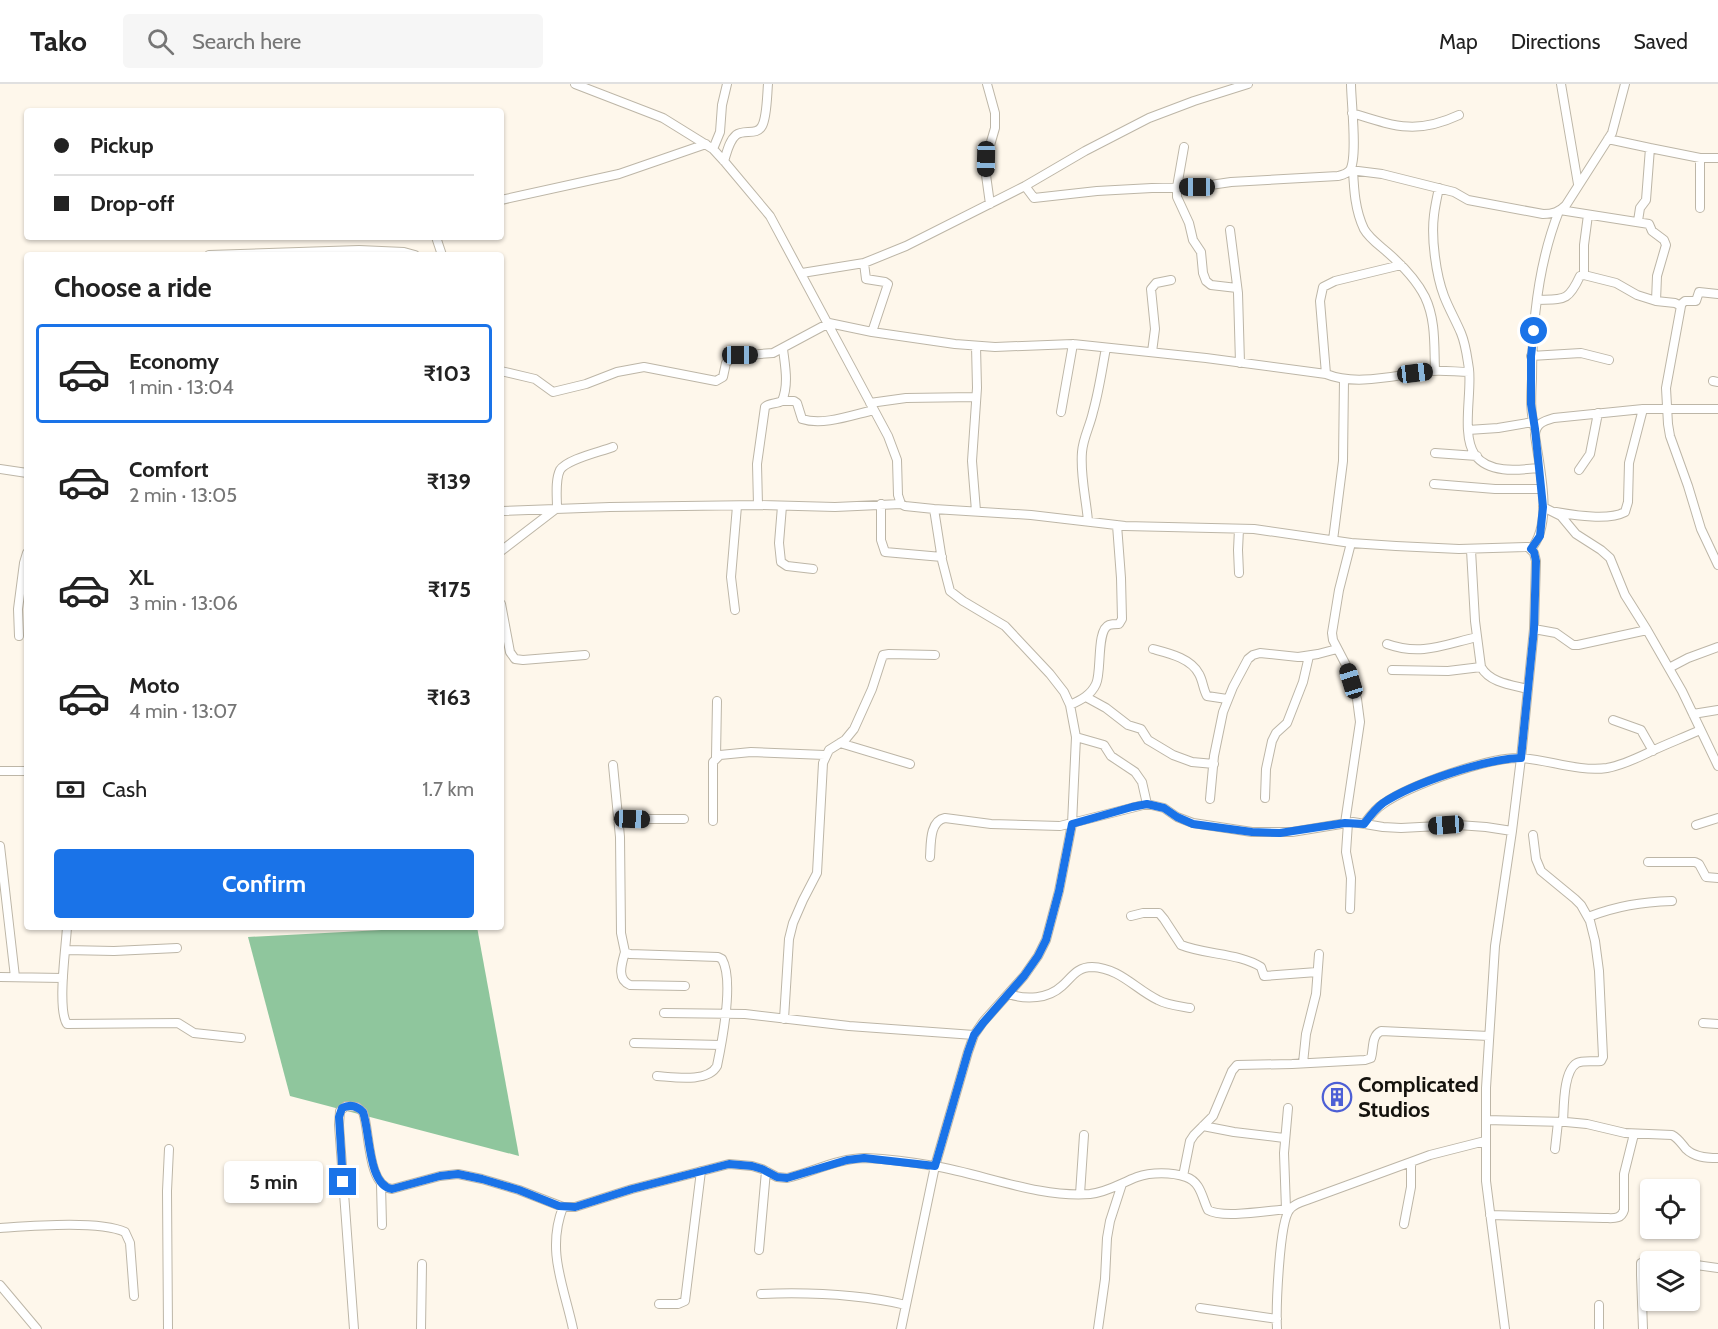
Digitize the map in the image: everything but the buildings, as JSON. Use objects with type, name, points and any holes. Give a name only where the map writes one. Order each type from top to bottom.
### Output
[{"type":"street","points":[[575,84],[663,118],[710,147],[724,160],[770,216],[888,436],[897,460],[898,495],[901,504]]},
{"type":"street","points":[[504,199],[619,174],[710,147],[720,132],[722,105],[727,84]]},
{"type":"street","points":[[724,160],[734,137],[742,132],[756,131],[762,126],[768,84]]},
{"type":"street","points":[[987,84],[995,113],[995,128],[986,159],[990,204]]},
{"type":"street","points":[[802,273],[864,263],[906,246],[1025,186],[1085,151],[1149,118],[1248,84]]},
{"type":"street","points":[[1351,84],[1352,170],[1356,207],[1371,238],[1401,265],[1417,283],[1426,298],[1432,321],[1436,370]]},
{"type":"street","points":[[1561,84],[1578,184]]},
{"type":"street","points":[[1025,186],[1034,198],[1097,191],[1197,187],[1231,182],[1338,176],[1352,170],[1382,174],[1439,188],[1457,193],[1468,200],[1551,214],[1566,205],[1612,133],[1624,84]]},
{"type":"street","points":[[1352,113],[1396,126],[1414,127],[1431,126],[1459,115]]},
{"type":"street","points":[[1608,139],[1700,158],[1718,158]]},
{"type":"street","points":[[1184,147],[1177,188],[1179,201],[1189,223],[1193,240],[1201,252],[1206,281],[1211,285],[1238,288]]},
{"type":"street","points":[[1638,221],[1640,208],[1646,200],[1650,148]]},
{"type":"street","points":[[1700,158],[1700,208]]},
{"type":"street","points":[[1439,188],[1433,216],[1435,253],[1439,281],[1465,346],[1469,372],[1468,430],[1477,456]]},
{"type":"street","points":[[1559,211],[1649,224],[1652,231],[1666,243],[1657,276],[1656,301]]},
{"type":"street","points":[[1531,549],[1540,536],[1543,507],[1531,404],[1531,356],[1537,300],[1550,233],[1559,211]]},
{"type":"street","points":[[1584,275],[1584,245],[1588,215]]},
{"type":"street","points":[[1230,230],[1238,288],[1240,363]]},
{"type":"street","points":[[864,263],[866,279],[888,284],[872,332]]},
{"type":"street","points":[[1326,374],[1320,301],[1323,287],[1335,281],[1401,265]]},
{"type":"street","points":[[1537,300],[1566,297],[1572,293],[1580,276],[1584,275],[1616,283],[1630,292],[1656,301],[1680,305]]},
{"type":"street","points":[[1152,352],[1155,329],[1150,289],[1156,283],[1170,280]]},
{"type":"street","points":[[1680,305],[1686,300],[1696,301],[1699,292],[1718,294]]},
{"type":"street","points":[[1680,305],[1667,382],[1666,409],[1670,436],[1701,530],[1718,565]]},
{"type":"street","points":[[504,372],[535,379],[553,392],[586,384],[617,372],[644,367],[716,381],[723,377],[729,358],[766,354],[783,349],[829,323],[872,332],[955,344],[995,347],[1073,344],[1326,374],[1337,379],[1374,378],[1436,370],[1469,372]]},
{"type":"street","points":[[1061,412],[1073,344]]},
{"type":"street","points":[[976,346],[972,461],[976,511]]},
{"type":"street","points":[[1088,521],[1081,454],[1097,396],[1106,348]]},
{"type":"street","points":[[782,401],[786,381],[783,349]]},
{"type":"street","points":[[1531,356],[1581,354],[1609,360]]},
{"type":"street","points":[[1333,540],[1343,461],[1344,379]]},
{"type":"street","points":[[758,506],[758,464],[767,404],[794,401],[797,403],[802,419],[810,421],[832,419],[906,398],[976,397]]},
{"type":"street","points":[[1468,430],[1534,426],[1554,418],[1642,409],[1718,409]]},
{"type":"street","points":[[1543,507],[1571,514],[1607,516],[1625,512],[1628,502],[1629,463],[1642,409]]},
{"type":"street","points":[[1579,470],[1590,454],[1598,413]]},
{"type":"street","points":[[557,508],[558,476],[563,467],[613,447]]},
{"type":"street","points":[[1435,453],[1477,456],[1497,468],[1517,470],[1539,468]]},
{"type":"street","points":[[0,469],[24,473]]},
{"type":"street","points":[[1434,484],[1495,489],[1542,489]]},
{"type":"street","points":[[881,504],[881,540],[885,552],[942,557]]},
{"type":"street","points":[[504,511],[557,508],[835,507],[901,504],[1117,525],[1278,532],[1351,543],[1471,550],[1521,547],[1531,549],[1536,561],[1534,629],[1521,758],[1495,946],[1486,1088],[1486,1181],[1505,1329]]},
{"type":"street","points":[[735,610],[731,577],[737,506]]},
{"type":"street","points":[[782,506],[779,543],[781,562],[787,566],[813,569]]},
{"type":"street","points":[[504,549],[557,508]]},
{"type":"street","points":[[911,1329],[901,1328],[935,1166],[968,1052],[974,1035],[1034,963],[1046,940],[1059,891],[1072,824],[1076,737],[1070,705],[1064,692],[1050,674],[1009,630],[953,594],[948,586],[934,509]]},
{"type":"street","points":[[1555,511],[1576,534],[1610,558],[1625,595],[1669,668],[1718,766]]},
{"type":"street","points":[[1070,705],[1086,697],[1096,684],[1099,676],[1104,629],[1108,625],[1119,624],[1122,619],[1117,525]]},
{"type":"street","points":[[1239,529],[1239,573]]},
{"type":"street","points":[[1350,909],[1351,878],[1346,852],[1347,823],[1360,722],[1357,699],[1332,633],[1351,543]]},
{"type":"street","points":[[1471,550],[1472,591],[1481,668],[1495,680],[1527,689]]},
{"type":"street","points":[[19,636],[18,609],[24,563]]},
{"type":"street","points":[[504,620],[510,652],[515,659],[585,656]]},
{"type":"street","points":[[1534,629],[1556,633],[1572,645],[1647,630]]},
{"type":"street","points":[[1387,644],[1405,650],[1422,650],[1477,638]]},
{"type":"street","points":[[1669,668],[1718,647]]},
{"type":"street","points":[[1153,649],[1171,654],[1190,664],[1199,674],[1208,696],[1227,699]]},
{"type":"street","points":[[1210,799],[1220,723],[1227,699],[1243,666],[1253,655],[1309,656],[1338,649]]},
{"type":"street","points":[[784,1019],[789,939],[802,900],[817,873],[822,772],[825,755],[840,744],[854,729],[872,689],[883,655],[936,656]]},
{"type":"street","points":[[1265,798],[1266,769],[1272,741],[1276,733],[1287,723],[1307,670],[1309,656]]},
{"type":"street","points":[[1392,670],[1448,671],[1481,668]]},
{"type":"street","points":[[1086,697],[1106,708],[1128,725],[1141,729],[1148,740],[1173,755],[1192,762],[1214,764]]},
{"type":"street","points":[[713,821],[713,762],[716,758],[717,701]]},
{"type":"street","points":[[1693,714],[1718,710]]},
{"type":"street","points":[[1613,720],[1641,730],[1653,751]]},
{"type":"street","points":[[1364,824],[1384,803],[1423,784],[1498,760],[1521,758],[1600,769],[1624,763],[1700,730]]},
{"type":"street","points":[[1076,737],[1104,745],[1111,756],[1135,772],[1142,782],[1147,804]]},
{"type":"street","points":[[840,744],[910,764]]},
{"type":"street","points":[[716,758],[725,754],[751,752],[825,755]]},
{"type":"street","points":[[613,765],[622,884],[621,933],[625,952],[621,969],[622,980],[630,985],[685,986]]},
{"type":"street","points":[[0,771],[24,771]]},
{"type":"street","points":[[930,857],[933,830],[939,819],[973,823],[1060,826],[1147,804],[1164,808],[1193,824],[1252,832],[1292,832],[1347,823],[1383,828],[1466,825],[1512,831]]},
{"type":"street","points":[[1696,825],[1718,818]]},
{"type":"street","points":[[618,819],[684,819]]},
{"type":"street","points":[[1533,835],[1536,859],[1541,870],[1575,899],[1588,917],[1595,941],[1599,971],[1603,1057],[1601,1061],[1575,1064],[1567,1079],[1555,1149]]},
{"type":"street","points":[[0,846],[15,977]]},
{"type":"street","points":[[1648,862],[1695,862],[1699,864],[1706,877],[1718,878]]},
{"type":"street","points":[[1588,917],[1627,905],[1672,901]]},
{"type":"street","points":[[1131,916],[1159,913],[1181,945],[1252,962],[1260,965],[1264,976],[1317,972]]},
{"type":"street","points":[[67,930],[63,978],[64,1018],[70,1025],[178,1023],[194,1033],[241,1038]]},
{"type":"street","points":[[66,950],[177,948]]},
{"type":"street","points":[[625,952],[718,957],[722,959],[725,967],[726,1014],[714,1072],[709,1076],[657,1076]]},
{"type":"street","points":[[1303,1063],[1306,1034],[1316,994],[1319,954]]},
{"type":"street","points":[[1009,994],[1019,998],[1028,998],[1052,993],[1078,970],[1094,967],[1117,972],[1157,1000],[1190,1008]]},
{"type":"street","points":[[0,977],[63,978]]},
{"type":"street","points":[[664,1013],[760,1016],[840,1025],[974,1035]]},
{"type":"street","points":[[1703,1023],[1718,1024]]},
{"type":"street","points":[[1183,1176],[1191,1141],[1213,1116],[1232,1071],[1237,1065],[1369,1059],[1372,1056],[1375,1035],[1381,1031],[1489,1036]]},
{"type":"street","points":[[634,1043],[721,1045]]},
{"type":"street","points":[[354,1329],[339,1125],[340,1111],[346,1106],[357,1107],[363,1112],[373,1166],[381,1184],[382,1225]]},
{"type":"street","points":[[1277,1329],[1283,1229],[1288,1209],[1284,1138],[1288,1108]]},
{"type":"street","points":[[1486,1119],[1587,1124],[1634,1134],[1672,1135],[1691,1153],[1701,1157],[1718,1158]]},
{"type":"street","points":[[1203,1126],[1284,1138]]},
{"type":"street","points":[[1490,1215],[1604,1218],[1623,1215],[1624,1174],[1634,1134]]},
{"type":"street","points":[[1080,1194],[1084,1135]]},
{"type":"street","points":[[381,1184],[392,1189],[440,1176],[458,1174],[537,1196],[561,1206],[575,1207],[632,1189],[729,1164],[752,1166],[777,1177],[787,1178],[847,1160],[864,1158],[935,1166],[1029,1188],[1080,1194],[1107,1191],[1145,1175],[1183,1176],[1197,1184],[1208,1210],[1229,1214],[1288,1209],[1411,1162],[1485,1141]]},
{"type":"street","points":[[168,1329],[169,1149]]},
{"type":"street","points":[[1404,1224],[1411,1187],[1411,1162]]},
{"type":"street","points":[[659,1304],[678,1304],[685,1301],[701,1171]]},
{"type":"street","points":[[759,1250],[766,1171]]},
{"type":"street","points":[[1098,1329],[1105,1279],[1108,1229],[1122,1184]]},
{"type":"street","points":[[561,1206],[555,1252],[556,1264],[573,1329]]},
{"type":"street","points":[[0,1228],[85,1226],[111,1228],[125,1232],[130,1243],[134,1296]]},
{"type":"street","points":[[421,1329],[422,1264]]},
{"type":"street","points":[[1700,1266],[1718,1268]]},
{"type":"street","points":[[0,1285],[37,1329]]},
{"type":"street","points":[[761,1294],[825,1294],[880,1299],[906,1305]]},
{"type":"street","points":[[1599,1305],[1599,1329]]},
{"type":"street","points":[[1200,1308],[1276,1319]]},
{"type":"street","points":[[1642,1311],[1643,1329]]},
{"type":"shaded area","points":[[381,930],[478,930],[519,1156],[290,1096],[248,937]]},
{"type":"place","name":"Complicated Studios","points":[[1337,1097]]},
{"type":"route","points":[[343,1182],[339,1117],[340,1111],[346,1106],[357,1107],[365,1116],[373,1166],[376,1176],[386,1188],[392,1189],[421,1180],[458,1174],[519,1190],[563,1207],[585,1205],[632,1189],[729,1164],[752,1166],[777,1177],[787,1178],[847,1160],[864,1158],[935,1166],[974,1035],[1024,976],[1046,940],[1068,851],[1072,824],[1147,804],[1164,808],[1193,824],[1252,832],[1280,833],[1353,822],[1364,824],[1384,803],[1423,784],[1498,760],[1521,758],[1534,629],[1536,561],[1531,549],[1540,536],[1543,518],[1542,489],[1531,404],[1531,356],[1534,331]]}]
